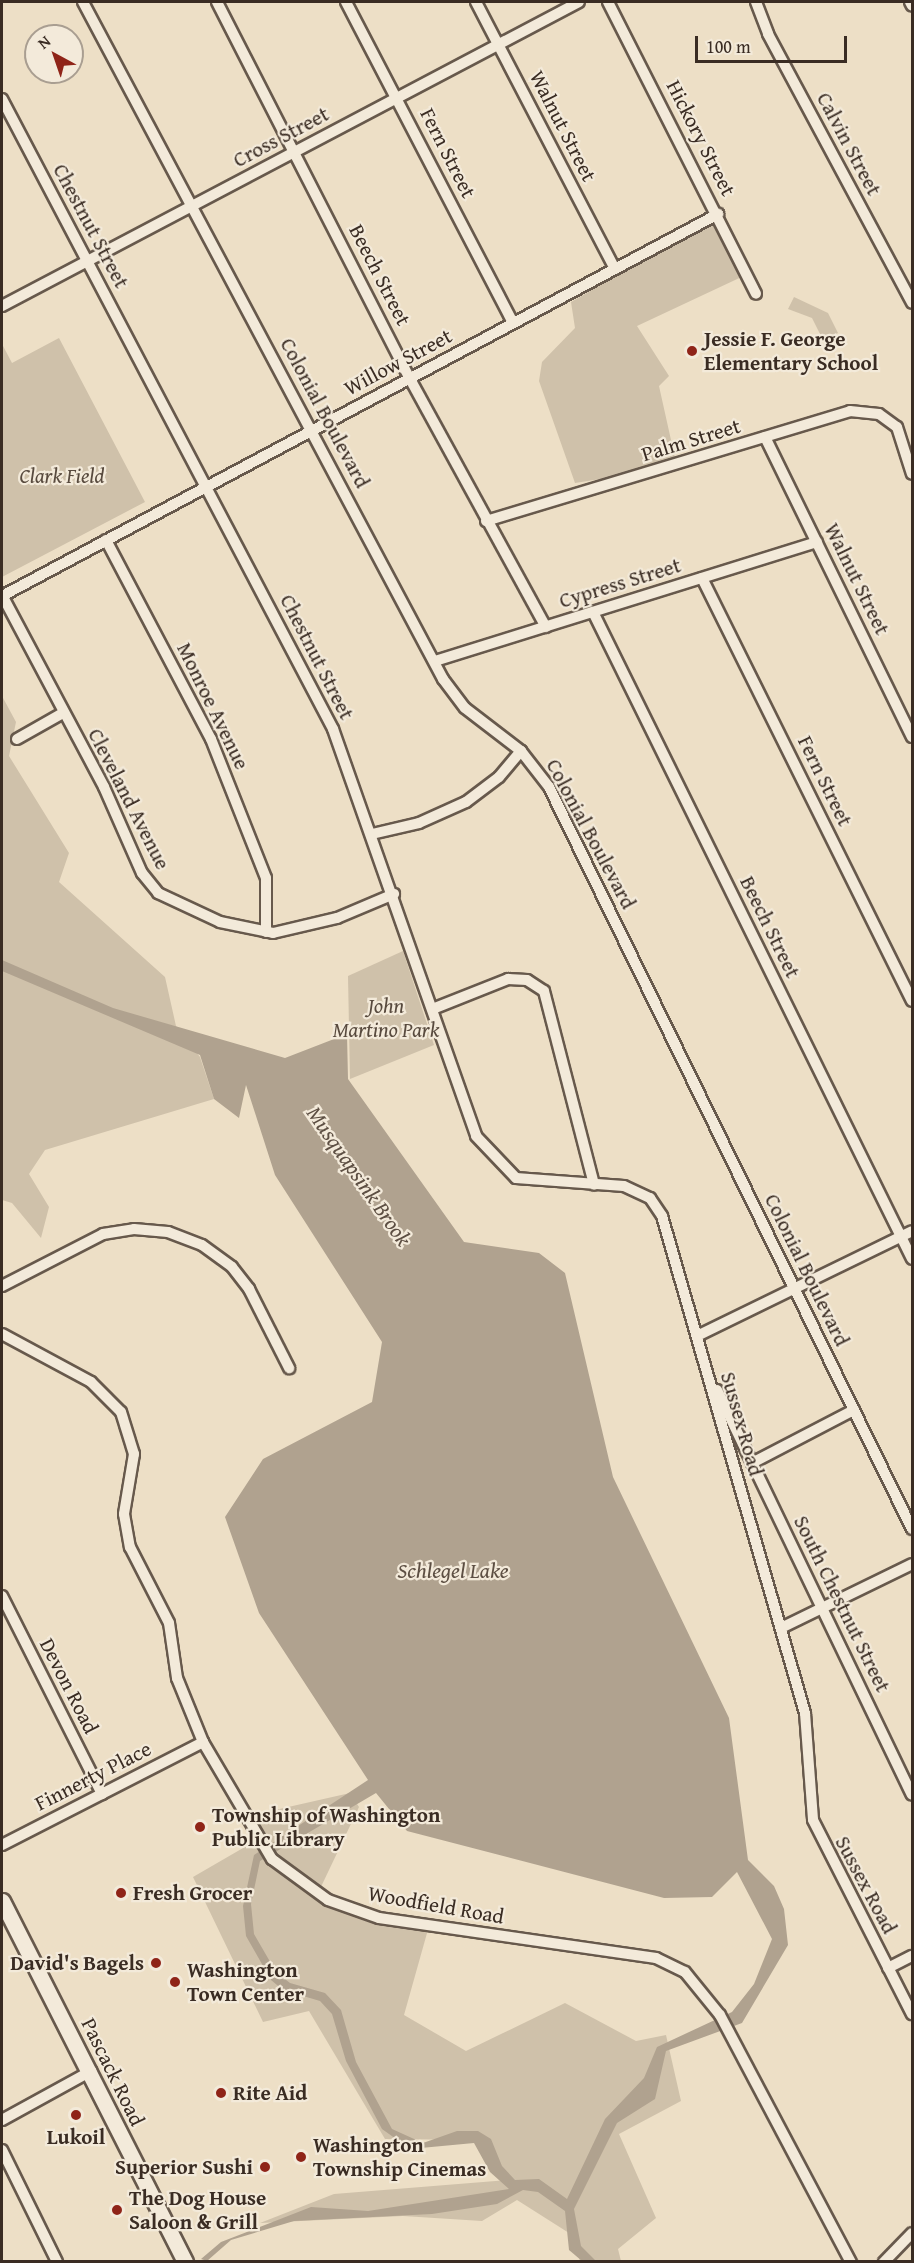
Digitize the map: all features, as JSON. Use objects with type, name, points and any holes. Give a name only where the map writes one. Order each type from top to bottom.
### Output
[{"type":"street","name":"Colonial Boulevard","points":[[83,2],[435,661],[465,708],[521,751],[549,787],[912,1529]]},
{"type":"street","name":"Beech Street","points":[[217,2],[296,151],[409,376],[486,521],[546,627]]},
{"type":"street","name":"Fern Street","points":[[346,2],[513,324]]},
{"type":"street","name":"Walnut Street","points":[[476,2],[615,269]]},
{"type":"street","name":"Cross Street","points":[[2,306],[579,2]]},
{"type":"street","name":"Hickory Street","points":[[608,2],[718,214],[756,294]]},
{"type":"street","name":"Calvin Street","points":[[756,2],[768,34],[912,303]]},
{"type":"street","points":[[910,2],[912,6]]},
{"type":"street","name":"Chestnut Street","points":[[2,99],[333,729],[435,1008],[470,1124],[506,1171],[532,1184],[594,1185]]},
{"type":"street","name":"Willow Street","points":[[2,595],[312,431],[409,376],[513,324],[718,214]]},
{"type":"street","name":"Palm Street","points":[[486,521],[857,411],[879,414],[901,433],[912,474]]},
{"type":"street","name":"Walnut Street","points":[[765,437],[912,737]]},
{"type":"street","name":"Monroe Avenue","points":[[106,540],[211,739],[266,878],[267,932]]},
{"type":"street","name":"Cypress Street","points":[[435,661],[817,542]]},
{"type":"street","name":"Fern Street","points":[[702,578],[912,1001]]},
{"type":"street","name":"Cleveland Avenue","points":[[2,595],[149,884],[199,914],[267,932],[337,918],[394,894]]},
{"type":"street","name":"Beech Street","points":[[593,612],[912,1259]]},
{"type":"street","points":[[18,739],[63,713]]},
{"type":"street","points":[[372,834],[418,823],[466,802],[500,777],[521,751]]},
{"type":"street","points":[[435,1008],[508,980],[527,980],[544,991],[594,1185]]},
{"type":"street","name":"Sussex Road","points":[[594,1185],[624,1186],[657,1206],[697,1336],[808,1730],[813,1820],[912,2014]]},
{"type":"street","points":[[697,1336],[912,1231]]},
{"type":"street","points":[[2,1286],[103,1234],[168,1232],[202,1245],[232,1267],[249,1288],[289,1368]]},
{"type":"street","name":"Woodfield Road","points":[[2,1334],[97,1386],[128,1425],[134,1465],[125,1498],[126,1530],[170,1623],[177,1678],[203,1742],[261,1845],[287,1873],[328,1900],[379,1918],[656,1958],[698,1983],[720,2016],[850,2262]]},
{"type":"street","points":[[704,1363],[752,1463],[854,1410]]},
{"type":"street","name":"South Chestnut Street","points":[[752,1463],[912,1795]]},
{"type":"street","points":[[781,1628],[912,1564]]},
{"type":"street","name":"Devon Road","points":[[2,1596],[102,1794]]},
{"type":"street","name":"Finnerty Place","points":[[2,1845],[203,1742]]},
{"type":"street","name":"Pascack Road","points":[[2,1901],[91,2072],[185,2262]]},
{"type":"street","points":[[888,1968],[912,1956]]},
{"type":"street","points":[[2,2120],[91,2072]]},
{"type":"street","points":[[2,2150],[57,2262]]},
{"type":"street","points":[[884,2262],[912,2233]]},
{"type":"green space","points":[[716,218],[750,273],[637,326],[669,376],[659,386],[677,467],[575,483],[539,381],[542,362],[575,328],[571,302]]},
{"type":"green space","points":[[794,297],[828,313],[838,333],[823,340],[812,318],[788,309]]},
{"type":"green space","name":"Clark Field","points":[[59,338],[145,502],[2,577],[2,344],[12,363]]},
{"type":"green space","points":[[2,696],[16,722],[9,756],[69,853],[59,882],[165,977],[176,1026],[200,1057],[214,1099],[45,1150],[29,1174],[49,1207],[41,1238],[12,1203],[2,1200]]},
{"type":"green space","name":"John Martino Park","points":[[403,951],[434,1045],[350,1079],[348,976]]},
{"type":"green space","points":[[350,1793],[359,1807],[319,1891],[429,1926],[404,2015],[466,2051],[565,2003],[636,2041],[666,2035],[681,2101],[619,2134],[656,2218],[618,2249],[621,2261],[580,2261],[569,2233],[517,2200],[482,2221],[403,2216],[260,2223],[334,2194],[508,2180],[480,2140],[385,2139],[309,2011],[263,2022],[193,1877],[257,1840],[244,1817]]},
{"type":"water","name":"Schlegel Lake","points":[[2,960],[113,1008],[285,1058],[347,1034],[348,1079],[464,1242],[539,1253],[565,1273],[613,1477],[729,1718],[748,1860],[774,1886],[784,1909],[788,1945],[742,2023],[666,2051],[655,2099],[617,2123],[574,2209],[581,2246],[596,2261],[582,2261],[569,2250],[565,2211],[538,2192],[523,2190],[497,2204],[432,2214],[294,2221],[231,2240],[207,2261],[201,2259],[221,2242],[311,2207],[368,2211],[509,2189],[490,2172],[474,2143],[410,2149],[382,2129],[346,2061],[332,2014],[320,2001],[283,1990],[271,1980],[246,1936],[243,1906],[254,1855],[368,1780],[259,1613],[225,1517],[263,1459],[372,1402],[382,1342],[275,1175],[246,1085],[239,1118],[214,1099],[200,1055],[2,971]],"holes":[[[376,1793],[407,1831],[664,1898],[712,1897],[737,1872],[772,1939],[754,1984],[732,2012],[657,2047],[644,2078],[605,2119],[567,2199],[539,2179],[515,2180],[502,2166],[491,2139],[478,2131],[457,2131],[423,2143],[392,2129],[356,2062],[341,2010],[325,1993],[290,1983],[276,1972],[254,1934],[251,1904],[260,1861]]]},
{"type":"place","name":"Jessie F. George Elementary School","points":[[692,351]]},
{"type":"place","name":"Township of Washington Public Library","points":[[200,1827]]},
{"type":"place","name":"Fresh Grocer","points":[[121,1893]]},
{"type":"place","name":"David's Bagels","points":[[156,1963]]},
{"type":"place","name":"Washington Town Center","points":[[175,1982]]},
{"type":"place","name":"Rite Aid","points":[[221,2093]]},
{"type":"place","name":"Lukoil","points":[[76,2115]]},
{"type":"place","name":"Washington Township Cinemas","points":[[301,2157]]},
{"type":"place","name":"Superior Sushi","points":[[265,2167]]},
{"type":"place","name":"The Dog House Saloon & Grill","points":[[117,2210]]},
{"type":"water label","name":"Musquapsink Brook","points":[[359,1176]]}]
